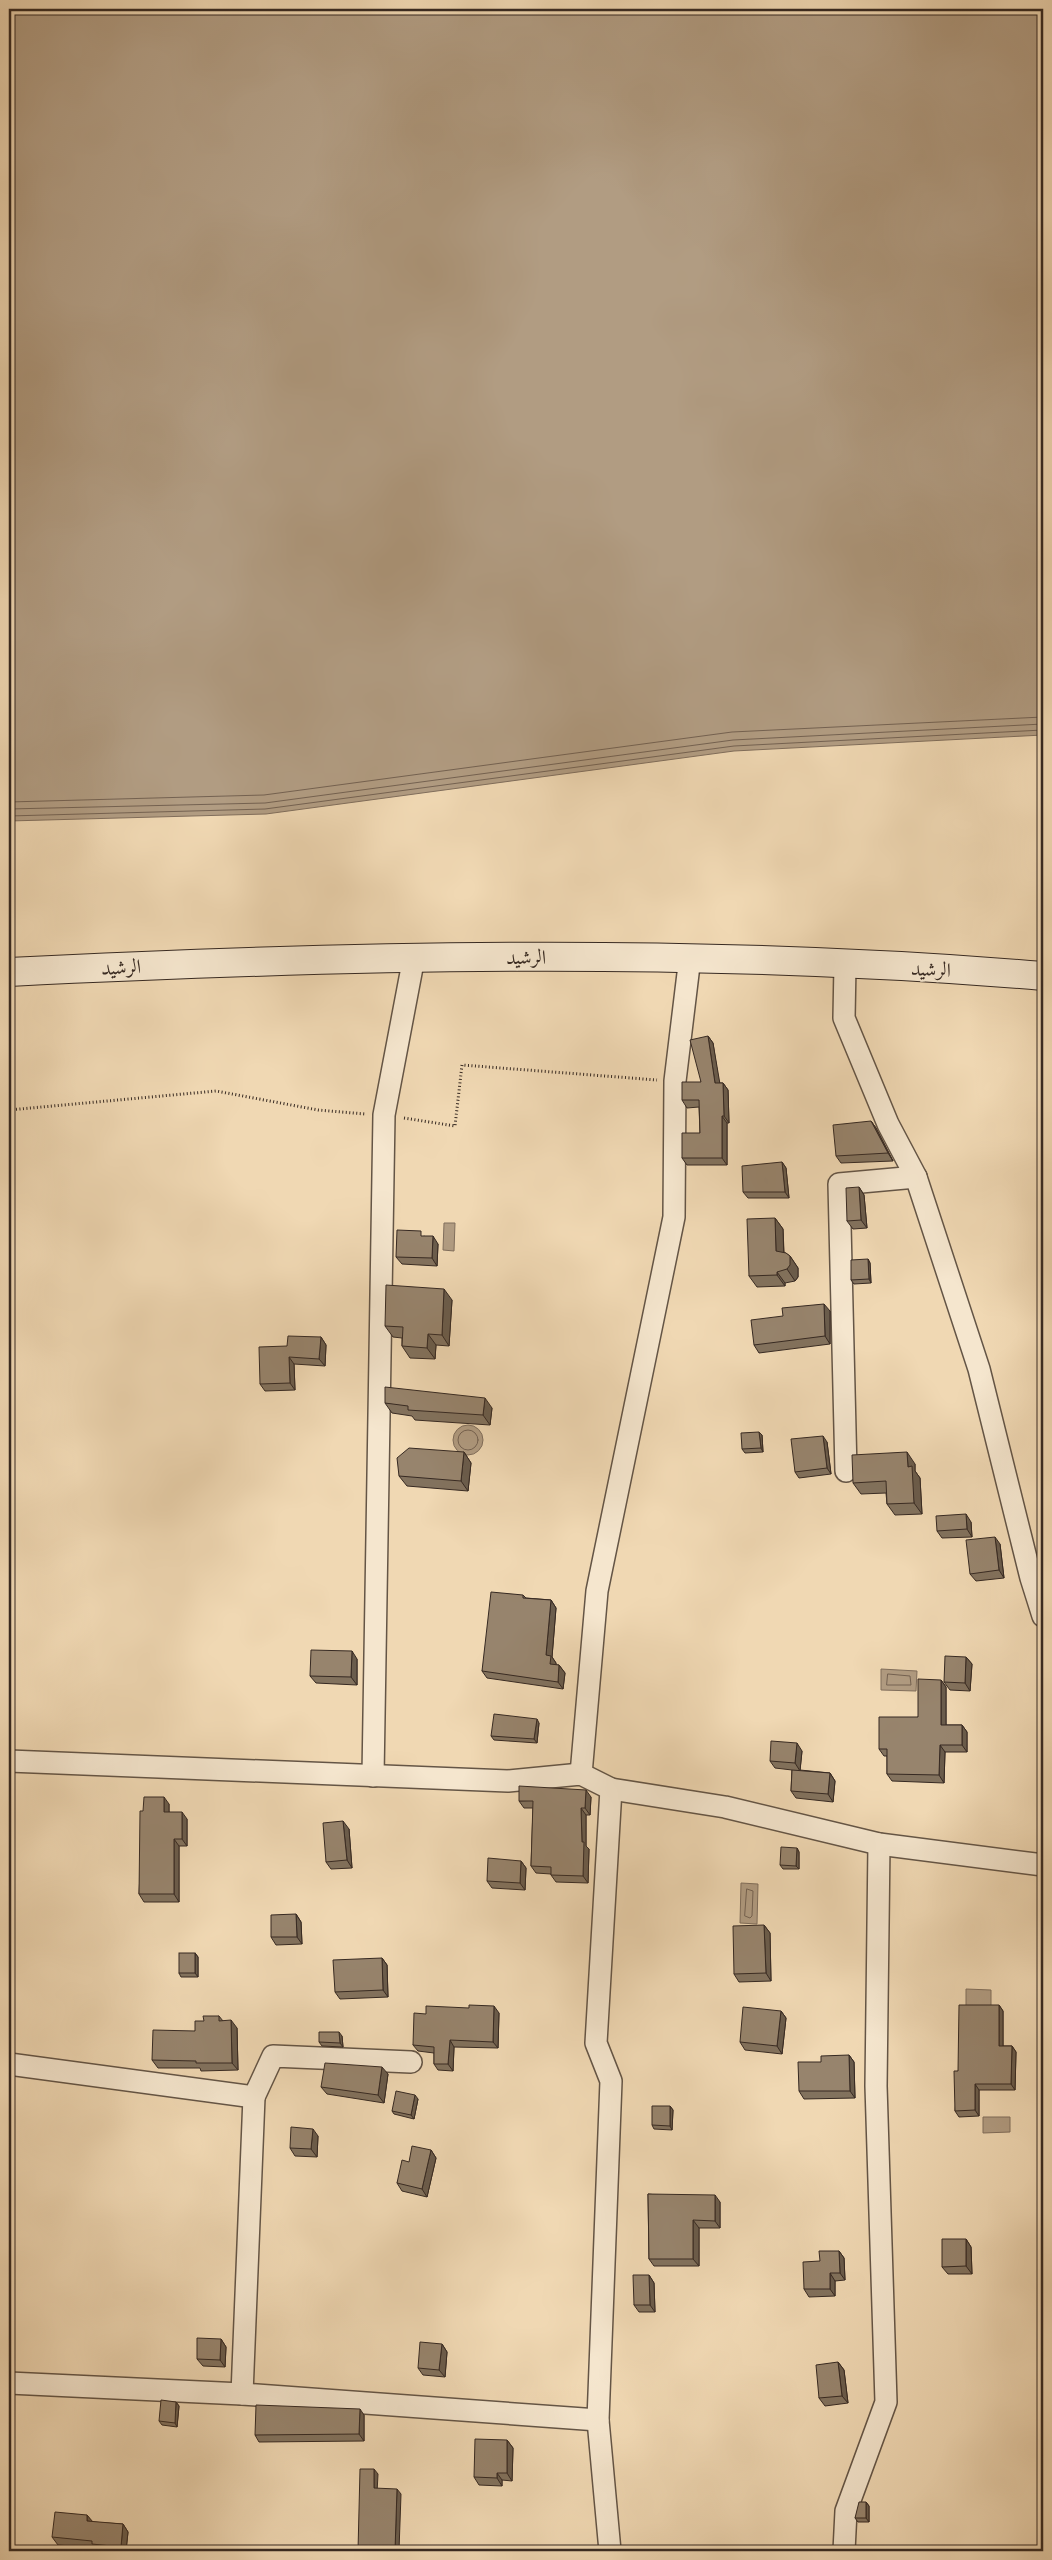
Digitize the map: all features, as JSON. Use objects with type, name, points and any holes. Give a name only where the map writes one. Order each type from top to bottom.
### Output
[{"type":"main road","name":"الرشيد","points":[[9,972],[240,961],[414,957],[690,957],[1043,976]]},
{"type":"street","points":[[373,1776],[384,1115],[414,957]]},
{"type":"street","points":[[582,1774],[597,1591],[674,1217],[674,1081],[690,957]]},
{"type":"street","points":[[845,965],[844,1018],[888,1124],[916,1177],[979,1369],[1031,1578],[1043,1616]]},
{"type":"street","points":[[846,1472],[839,1184],[916,1177]]},
{"type":"street","points":[[9,1761],[508,1781],[582,1774],[611,1789],[725,1807],[879,1844],[1043,1865]]},
{"type":"street","points":[[610,2551],[598,2420],[611,2081],[596,2043],[611,1789]]},
{"type":"street","points":[[844,2551],[846,2511],[886,2402],[876,2086],[879,1844]]},
{"type":"street","points":[[242,2394],[254,2097],[273,2056],[411,2062]]},
{"type":"street","points":[[9,2064],[254,2097]]},
{"type":"street","points":[[9,2383],[242,2394],[598,2420]]},
{"type":"path","points":[[9,1110],[216,1091],[318,1110],[384,1115],[455,1126],[462,1065],[674,1081]]},
{"type":"water","points":[[9,9],[1043,9],[1043,735],[734,751],[266,814],[9,821]]},
{"type":"water","points":[[444,1223],[455,1223],[454,1251],[443,1250]]},
{"type":"water","points":[[468,1425],[479,1429],[483,1440],[479,1451],[468,1455],[457,1451],[453,1440],[457,1429]]},
{"type":"water","points":[[881,1669],[917,1671],[916,1691],[881,1690]]},
{"type":"water","points":[[741,1883],[758,1884],[757,1924],[740,1923]]},
{"type":"water","points":[[966,1989],[991,1990],[991,2007],[966,2007]]},
{"type":"water","points":[[983,2117],[1010,2117],[1010,2132],[983,2133]]},
{"type":"building","points":[[708,1036],[715,1083],[723,1083],[722,1158],[682,1158],[682,1133],[700,1133],[699,1100],[682,1100],[682,1082],[701,1082],[690,1040]]},
{"type":"building","points":[[871,1121],[888,1153],[836,1156],[833,1125]]},
{"type":"building","points":[[782,1162],[785,1192],[743,1192],[742,1166]]},
{"type":"building","points":[[859,1187],[861,1220],[847,1221],[846,1188]]},
{"type":"building","points":[[775,1218],[776,1251],[790,1256],[790,1265],[787,1269],[777,1272],[777,1275],[749,1276],[747,1219]]},
{"type":"building","points":[[397,1230],[421,1231],[421,1236],[433,1236],[432,1258],[396,1257]]},
{"type":"building","points":[[868,1259],[869,1279],[851,1280],[851,1260]]},
{"type":"building","points":[[386,1285],[444,1289],[442,1335],[428,1334],[427,1348],[402,1346],[403,1327],[385,1326]]},
{"type":"building","points":[[824,1304],[825,1336],[754,1345],[751,1320],[783,1316],[782,1308]]},
{"type":"building","points":[[288,1336],[321,1337],[319,1359],[289,1357],[290,1383],[260,1384],[259,1347],[287,1346]]},
{"type":"building","points":[[385,1387],[485,1398],[483,1415],[408,1410],[408,1406],[385,1403]]},
{"type":"building","points":[[759,1432],[761,1448],[742,1449],[741,1433]]},
{"type":"building","points":[[823,1436],[827,1468],[795,1472],[791,1439]]},
{"type":"building","points":[[409,1448],[464,1452],[461,1481],[399,1476],[397,1458]]},
{"type":"building","points":[[907,1452],[908,1467],[912,1466],[914,1503],[887,1504],[886,1481],[853,1483],[852,1455]]},
{"type":"building","points":[[966,1514],[967,1529],[937,1531],[936,1516]]},
{"type":"building","points":[[995,1537],[999,1570],[970,1574],[966,1540]]},
{"type":"building","points":[[491,1592],[523,1595],[523,1598],[551,1600],[546,1655],[551,1656],[550,1664],[559,1665],[558,1682],[482,1671]]},
{"type":"building","points":[[311,1650],[352,1651],[351,1677],[310,1676]]},
{"type":"building","points":[[945,1656],[966,1657],[965,1683],[944,1682]]},
{"type":"building","points":[[918,1679],[941,1680],[941,1725],[962,1725],[962,1745],[940,1745],[939,1775],[887,1774],[887,1749],[879,1749],[879,1717],[918,1717]]},
{"type":"building","points":[[494,1714],[537,1719],[534,1739],[491,1736]]},
{"type":"building","points":[[771,1741],[797,1743],[795,1763],[770,1761]]},
{"type":"building","points":[[792,1770],[830,1773],[828,1794],[791,1791]]},
{"type":"building","points":[[519,1786],[586,1790],[585,1808],[581,1808],[582,1842],[584,1842],[583,1876],[551,1875],[551,1867],[531,1866],[533,1801],[519,1801]]},
{"type":"building","points":[[144,1797],[164,1797],[164,1812],[182,1812],[182,1839],[174,1839],[174,1894],[139,1894],[140,1811],[143,1811]]},
{"type":"building","points":[[343,1821],[347,1860],[326,1862],[323,1823]]},
{"type":"building","points":[[781,1847],[797,1848],[796,1866],[780,1865]]},
{"type":"building","points":[[488,1858],[521,1861],[520,1883],[487,1881]]},
{"type":"building","points":[[296,1914],[297,1937],[271,1937],[271,1915]]},
{"type":"building","points":[[764,1925],[766,1973],[734,1974],[733,1926]]},
{"type":"building","points":[[179,1953],[195,1953],[195,1973],[179,1973]]},
{"type":"building","points":[[382,1958],[383,1990],[335,1992],[333,1960]]},
{"type":"building","points":[[469,2005],[494,2006],[493,2042],[450,2040],[448,2064],[434,2064],[434,2047],[413,2045],[414,2013],[426,2014],[426,2006],[469,2008]]},
{"type":"building","points":[[959,2005],[999,2005],[999,2046],[1012,2046],[1011,2084],[975,2084],[975,2110],[955,2111],[954,2071],[958,2071]]},
{"type":"building","points":[[743,2007],[781,2011],[777,2046],[740,2042]]},
{"type":"building","points":[[203,2016],[219,2016],[219,2021],[231,2020],[232,2063],[152,2060],[153,2030],[195,2031],[195,2021],[204,2021]]},
{"type":"building","points":[[319,2032],[339,2032],[340,2043],[319,2042]]},
{"type":"building","points":[[849,2055],[850,2091],[799,2091],[798,2062],[821,2062],[821,2056]]},
{"type":"building","points":[[325,2063],[382,2067],[378,2095],[321,2087]]},
{"type":"building","points":[[396,2091],[415,2095],[411,2115],[392,2111]]},
{"type":"building","points":[[652,2106],[670,2106],[670,2126],[652,2125]]},
{"type":"building","points":[[291,2127],[313,2129],[311,2149],[290,2148]]},
{"type":"building","points":[[412,2146],[431,2150],[422,2189],[397,2183],[402,2160],[409,2162]]},
{"type":"building","points":[[1038,2189],[1043,2189],[1043,2253],[1041,2253]]},
{"type":"building","points":[[648,2194],[715,2195],[715,2221],[693,2220],[693,2259],[649,2259]]},
{"type":"building","points":[[942,2239],[966,2239],[966,2266],[942,2267]]},
{"type":"building","points":[[819,2251],[839,2251],[840,2273],[830,2273],[830,2289],[804,2289],[803,2262],[820,2261]]},
{"type":"building","points":[[633,2275],[649,2275],[650,2305],[634,2305]]},
{"type":"building","points":[[197,2338],[221,2339],[220,2360],[197,2359]]},
{"type":"building","points":[[420,2342],[442,2344],[439,2370],[418,2368]]},
{"type":"building","points":[[838,2362],[842,2396],[819,2398],[816,2365]]},
{"type":"building","points":[[161,2400],[176,2402],[175,2423],[159,2421]]},
{"type":"building","points":[[256,2405],[360,2409],[359,2434],[255,2435]]},
{"type":"building","points":[[475,2439],[507,2440],[507,2473],[497,2473],[497,2478],[474,2477]]},
{"type":"building","points":[[360,2469],[374,2469],[374,2488],[397,2489],[395,2551],[358,2551]]},
{"type":"building","points":[[859,2502],[866,2502],[866,2518],[855,2518]]},
{"type":"building","points":[[55,2512],[87,2515],[87,2521],[123,2524],[121,2547],[92,2544],[92,2541],[52,2537]]}]
